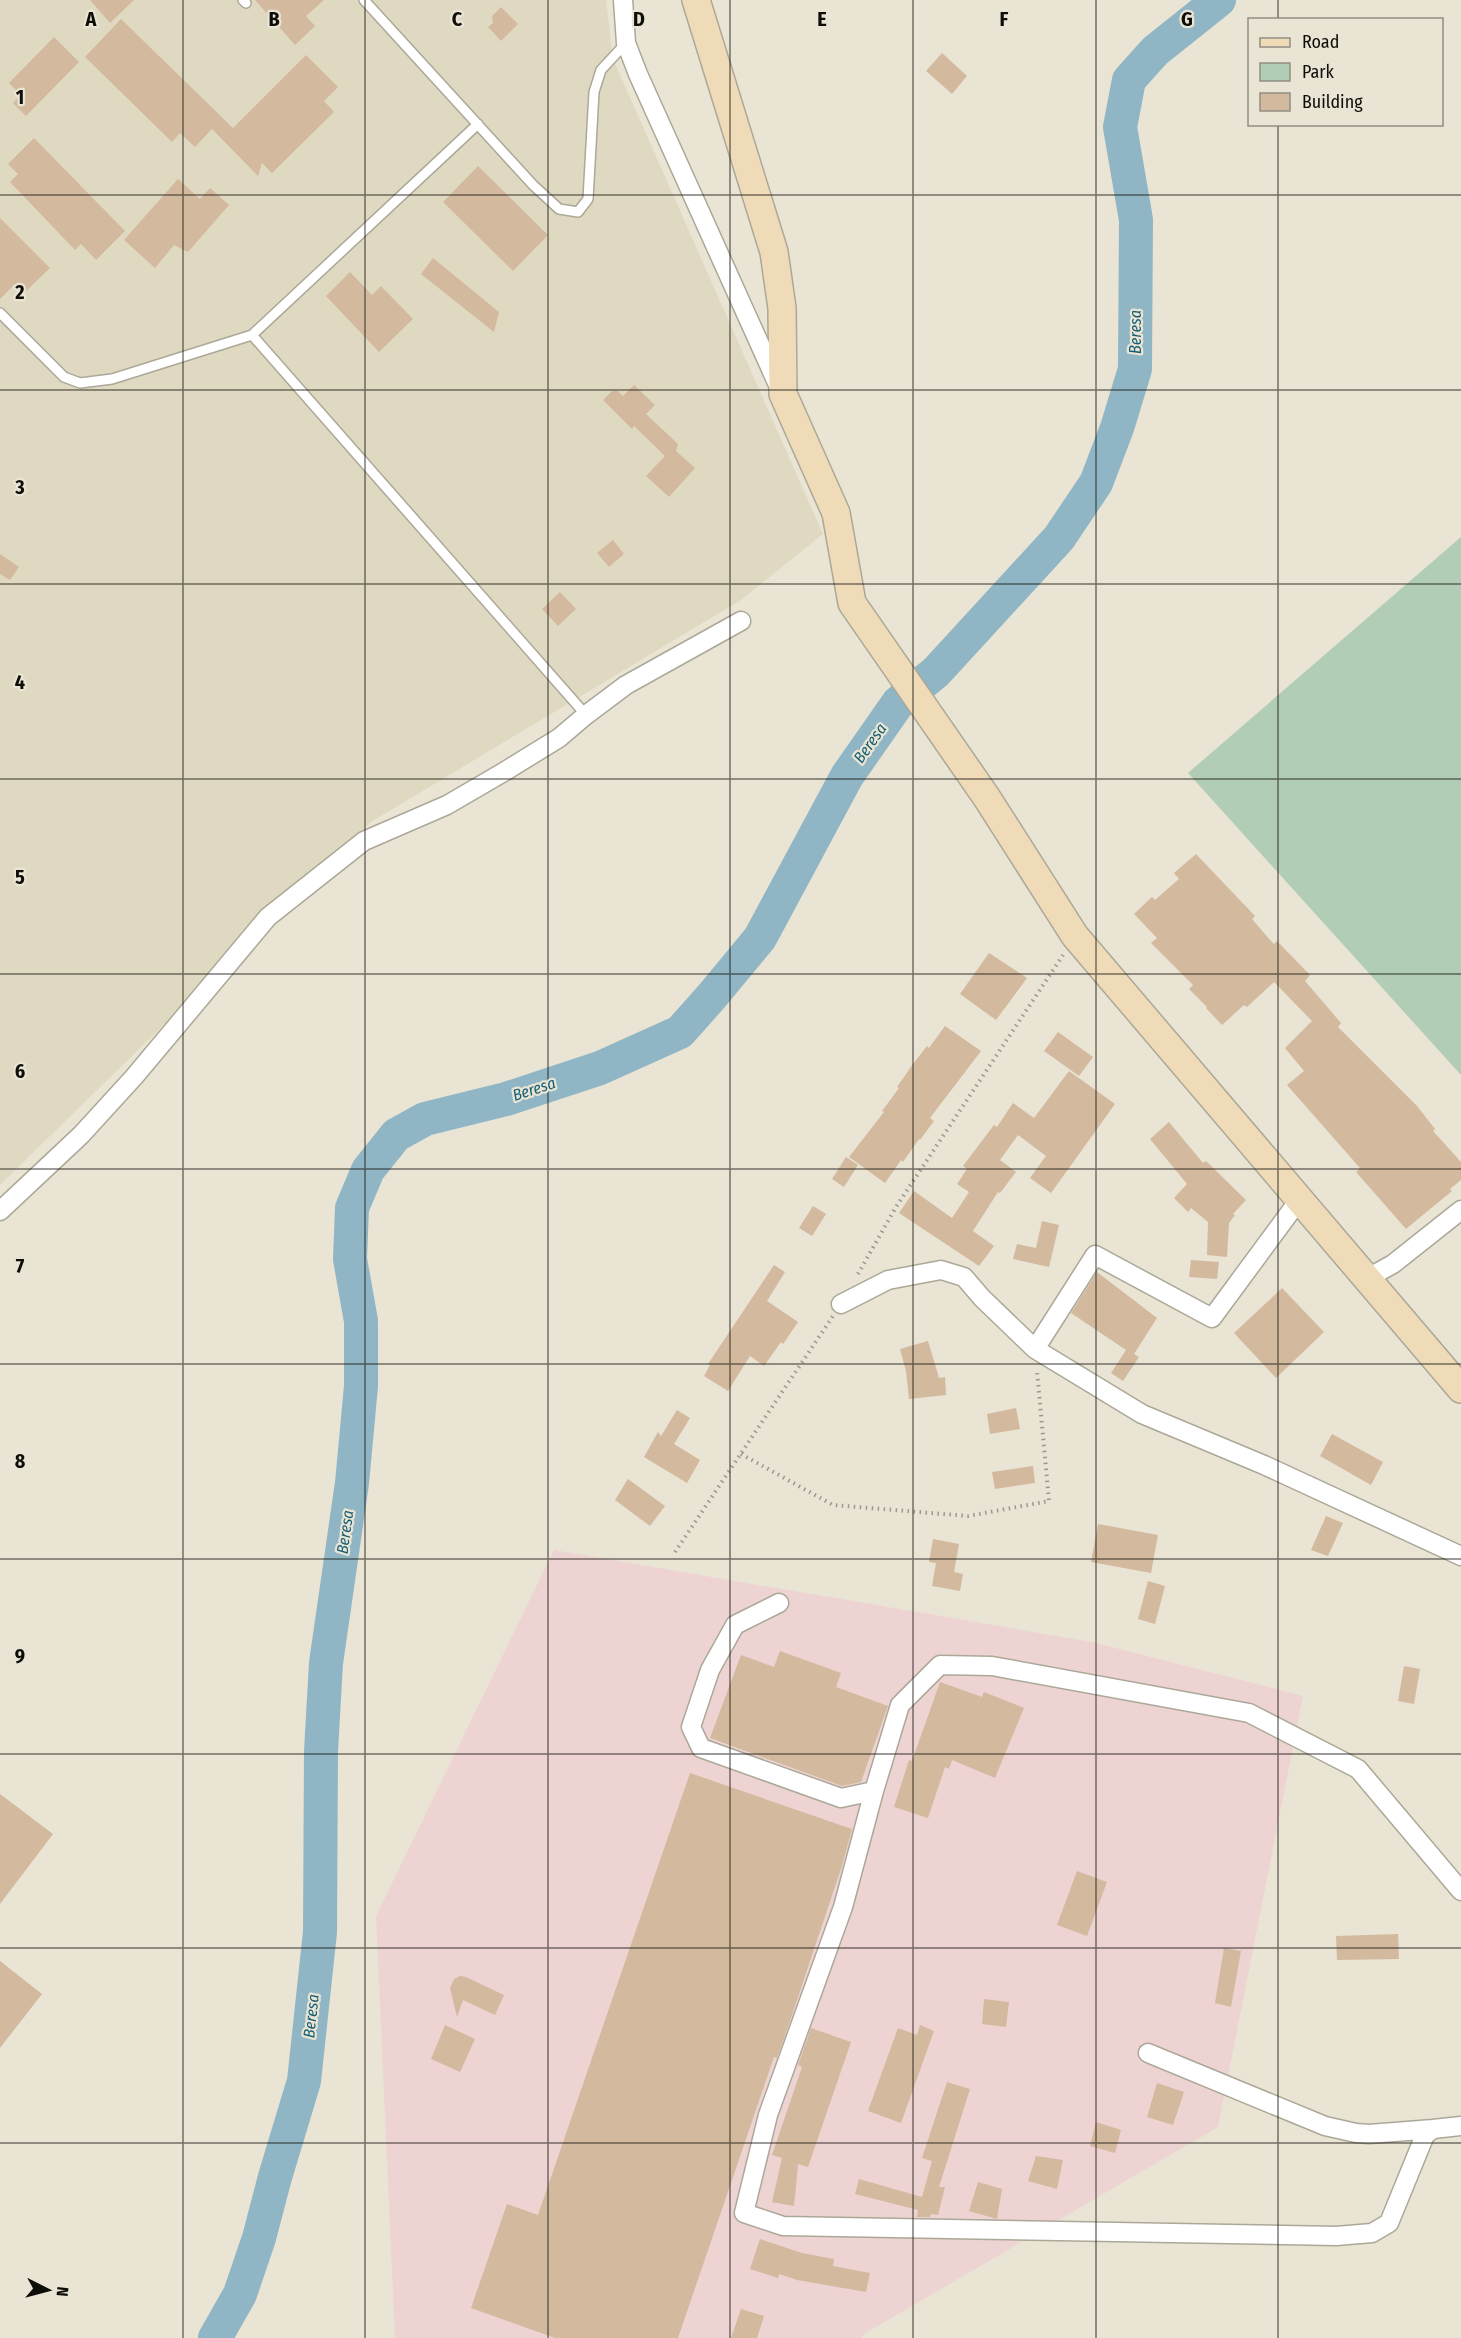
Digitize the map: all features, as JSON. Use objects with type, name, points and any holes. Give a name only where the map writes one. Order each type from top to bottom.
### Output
[{"type":"main road","points":[[696,0],[774,252],[782,308],[783,394],[837,513],[852,603],[987,798],[1075,936],[1461,1389]]},
{"type":"street","points":[[622,0],[627,43],[643,85],[783,394]]},
{"type":"street","points":[[0,1211],[81,1135],[127,1085],[268,917],[364,841],[456,800],[559,738],[626,685],[741,621]]},
{"type":"street","points":[[1035,1349],[1095,1255],[1212,1318],[1299,1200]]},
{"type":"street","points":[[1366,1279],[1393,1264],[1461,1210]]},
{"type":"street","points":[[841,1304],[888,1280],[941,1270],[964,1277],[982,1298],[1035,1349],[1142,1413],[1264,1465],[1461,1556]]},
{"type":"street","points":[[779,1603],[735,1625],[710,1670],[691,1726],[701,1748],[841,1798],[874,1791]]},
{"type":"street","points":[[1432,2129],[1425,2135],[1420,2145],[1400,2201],[1389,2223],[1372,2233],[1336,2236],[783,2226],[744,2213],[768,2115],[843,1907],[900,1705],[940,1665],[992,1666],[1250,1713],[1358,1769],[1461,1891]]},
{"type":"street","points":[[1148,2053],[1342,2131],[1369,2134],[1461,2126]]},
{"type":"lane","points":[[364,0],[533,185],[559,209],[578,212],[588,199],[594,92],[601,70],[627,43]]},
{"type":"lane","points":[[0,313],[64,377],[80,382],[111,379],[252,335],[478,124]]},
{"type":"lane","points":[[252,335],[586,715]]},
{"type":"path","points":[[675,1552],[841,1304],[896,1207],[1075,936]]},
{"type":"path","points":[[741,1454],[833,1505],[968,1516],[1049,1501],[1035,1349]]},
{"type":"shaded area","points":[[0,0],[606,0],[613,59],[823,534],[741,600],[371,822],[0,1185]]},
{"type":"shaded area","points":[[554,1550],[1092,1642],[1303,1696],[1218,2127],[864,2334],[862,2338],[395,2338],[376,1916]]},
{"type":"green space","points":[[1461,537],[1461,1075],[1188,773]]},
{"type":"building","points":[[90,0],[134,0],[110,23]]},
{"type":"building","points":[[255,0],[324,0],[306,16],[315,26],[295,45]]},
{"type":"building","points":[[501,7],[518,24],[501,41],[488,27],[493,23],[492,16]]},
{"type":"building","points":[[121,19],[233,128],[306,55],[338,87],[324,101],[334,112],[272,173],[262,163],[258,176],[212,129],[195,147],[180,133],[172,142],[85,57]]},
{"type":"building","points":[[54,37],[79,62],[26,116],[13,103],[21,95],[9,83]]},
{"type":"building","points":[[942,53],[967,76],[952,94],[926,71]]},
{"type":"building","points":[[34,138],[125,231],[96,260],[81,244],[75,250],[10,182],[18,174],[8,164]]},
{"type":"building","points":[[478,166],[548,235],[513,271],[443,202]]},
{"type":"building","points":[[178,179],[200,199],[210,188],[229,205],[188,252],[174,245],[155,268],[124,240]]},
{"type":"building","points":[[0,218],[50,268],[23,294],[14,285],[0,299]]},
{"type":"building","points":[[433,258],[499,312],[494,332],[421,274]]},
{"type":"building","points":[[350,272],[372,295],[381,286],[413,319],[379,352],[326,296]]},
{"type":"building","points":[[634,385],[655,405],[646,414],[678,444],[676,451],[695,468],[669,497],[646,476],[665,456],[634,426],[632,429],[603,400],[612,391],[618,391],[623,396]]},
{"type":"building","points":[[613,540],[624,554],[609,567],[597,553]]},
{"type":"building","points":[[0,554],[19,567],[10,580],[0,574]]},
{"type":"building","points":[[560,592],[576,609],[558,626],[542,609]]},
{"type":"building","points":[[1196,854],[1255,916],[1252,919],[1270,940],[1274,944],[1277,941],[1310,975],[1305,981],[1341,1023],[1338,1027],[1417,1106],[1435,1129],[1433,1131],[1461,1162],[1461,1180],[1450,1189],[1452,1191],[1406,1229],[1356,1172],[1360,1168],[1287,1085],[1304,1071],[1285,1048],[1312,1021],[1274,982],[1247,1007],[1244,1005],[1222,1025],[1189,989],[1193,985],[1151,943],[1157,938],[1134,914],[1152,897],[1155,900],[1179,879],[1174,873]]},
{"type":"building","points":[[989,953],[1027,978],[996,1020],[960,994]]},
{"type":"building","points":[[945,1026],[981,1051],[930,1118],[934,1121],[885,1183],[849,1157],[884,1112],[882,1111],[913,1064],[927,1046],[929,1048]]},
{"type":"building","points":[[1058,1032],[1093,1057],[1079,1076],[1044,1051]]},
{"type":"building","points":[[1069,1071],[1115,1104],[1051,1193],[1030,1178],[1046,1156],[1018,1135],[1000,1160],[1016,1172],[1000,1193],[998,1192],[973,1231],[994,1246],[979,1266],[899,1213],[914,1191],[952,1218],[969,1192],[957,1184],[967,1169],[963,1166],[994,1125],[997,1127],[1013,1103],[1034,1118]]},
{"type":"building","points":[[1169,1122],[1203,1163],[1206,1161],[1246,1200],[1233,1214],[1235,1215],[1229,1223],[1227,1257],[1207,1255],[1208,1222],[1191,1208],[1188,1212],[1174,1198],[1187,1184],[1150,1139]]},
{"type":"building","points":[[846,1157],[858,1165],[844,1187],[832,1179]]},
{"type":"building","points":[[813,1206],[826,1214],[812,1236],[799,1228]]},
{"type":"building","points":[[1042,1221],[1059,1225],[1049,1267],[1013,1259],[1017,1244],[1036,1248]]},
{"type":"building","points":[[1191,1260],[1219,1262],[1217,1279],[1189,1277]]},
{"type":"building","points":[[774,1265],[785,1272],[767,1301],[798,1322],[764,1366],[750,1356],[728,1391],[704,1376],[710,1365],[708,1364]]},
{"type":"building","points":[[1097,1272],[1157,1318],[1134,1354],[1139,1357],[1123,1381],[1111,1373],[1126,1350],[1071,1313]]},
{"type":"building","points":[[1282,1288],[1324,1332],[1276,1378],[1234,1333]]},
{"type":"building","points":[[928,1341],[939,1378],[945,1377],[946,1395],[909,1399],[906,1371],[900,1349]]},
{"type":"building","points":[[1016,1408],[1020,1429],[990,1434],[987,1414]]},
{"type":"building","points":[[677,1410],[690,1418],[674,1444],[700,1460],[687,1483],[644,1457],[658,1432],[661,1436]]},
{"type":"building","points":[[1332,1434],[1383,1462],[1371,1485],[1320,1456]]},
{"type":"building","points":[[1033,1466],[1035,1483],[995,1489],[992,1472]]},
{"type":"building","points":[[628,1479],[665,1506],[650,1526],[615,1500]]},
{"type":"building","points":[[1326,1516],[1343,1523],[1328,1556],[1311,1550]]},
{"type":"building","points":[[1098,1524],[1158,1535],[1151,1573],[1091,1562]]},
{"type":"building","points":[[933,1539],[959,1544],[954,1572],[963,1574],[960,1591],[932,1586],[936,1563],[929,1562]]},
{"type":"building","points":[[1148,1581],[1165,1586],[1155,1624],[1138,1619]]},
{"type":"building","points":[[780,1651],[841,1673],[836,1687],[888,1706],[861,1782],[842,1786],[710,1738],[741,1655],[774,1667]]},
{"type":"building","points":[[1404,1666],[1420,1669],[1414,1704],[1398,1701]]},
{"type":"building","points":[[940,1682],[982,1697],[984,1692],[1024,1708],[995,1778],[952,1760],[949,1769],[945,1767],[928,1818],[894,1807],[909,1760],[912,1761]]},
{"type":"building","points":[[690,1773],[852,1829],[842,1866],[790,2021],[777,2058],[774,2057],[678,2338],[555,2338],[471,2308],[507,2204],[538,2215]]},
{"type":"building","points":[[0,1794],[53,1834],[0,1904]]},
{"type":"building","points":[[1077,1871],[1107,1882],[1087,1936],[1057,1925]]},
{"type":"building","points":[[1398,1934],[1399,1959],[1337,1960],[1336,1936]]},
{"type":"building","points":[[1224,1948],[1241,1951],[1231,2007],[1215,2003]]},
{"type":"building","points":[[0,1961],[42,1994],[0,2048]]},
{"type":"building","points":[[460,1976],[504,1995],[495,2015],[463,2000],[457,2017],[450,1988],[454,1979]]},
{"type":"building","points":[[984,1999],[1009,2002],[1006,2027],[982,2024]]},
{"type":"building","points":[[445,2025],[475,2039],[460,2072],[431,2059]]},
{"type":"building","points":[[920,2025],[934,2031],[901,2123],[868,2111],[898,2028],[917,2035]]},
{"type":"building","points":[[811,2028],[851,2042],[808,2167],[798,2164],[794,2206],[772,2202],[782,2158],[772,2155],[802,2067],[798,2065]]},
{"type":"building","points":[[947,2082],[970,2089],[939,2187],[945,2187],[938,2215],[917,2217],[918,2210],[855,2194],[859,2179],[922,2197],[932,2161],[922,2158]]},
{"type":"building","points":[[1157,2083],[1184,2092],[1173,2125],[1147,2117]]},
{"type":"building","points":[[1096,2122],[1121,2130],[1115,2153],[1090,2146]]},
{"type":"building","points":[[1036,2156],[1063,2160],[1057,2189],[1028,2181]]},
{"type":"building","points":[[978,2182],[1002,2189],[997,2219],[969,2211]]},
{"type":"building","points":[[760,2239],[802,2253],[834,2259],[833,2266],[870,2273],[866,2292],[797,2280],[779,2274],[778,2278],[750,2269]]},
{"type":"building","points":[[741,2309],[764,2316],[757,2338],[731,2338]]},
{"type":"waterway","name":"Beresa","points":[[215,2338],[240,2294],[259,2238],[304,2081],[320,1932],[321,1751],[326,1663],[352,1483],[361,1386],[361,1321],[350,1259],[352,1208],[368,1170],[396,1135],[425,1119],[506,1099],[600,1068],[680,1032],[760,938],[847,776],[898,703],[936,672],[1059,538],[1096,483],[1117,428],[1135,369],[1136,220],[1120,127],[1129,80],[1155,51],[1219,0]]}]
